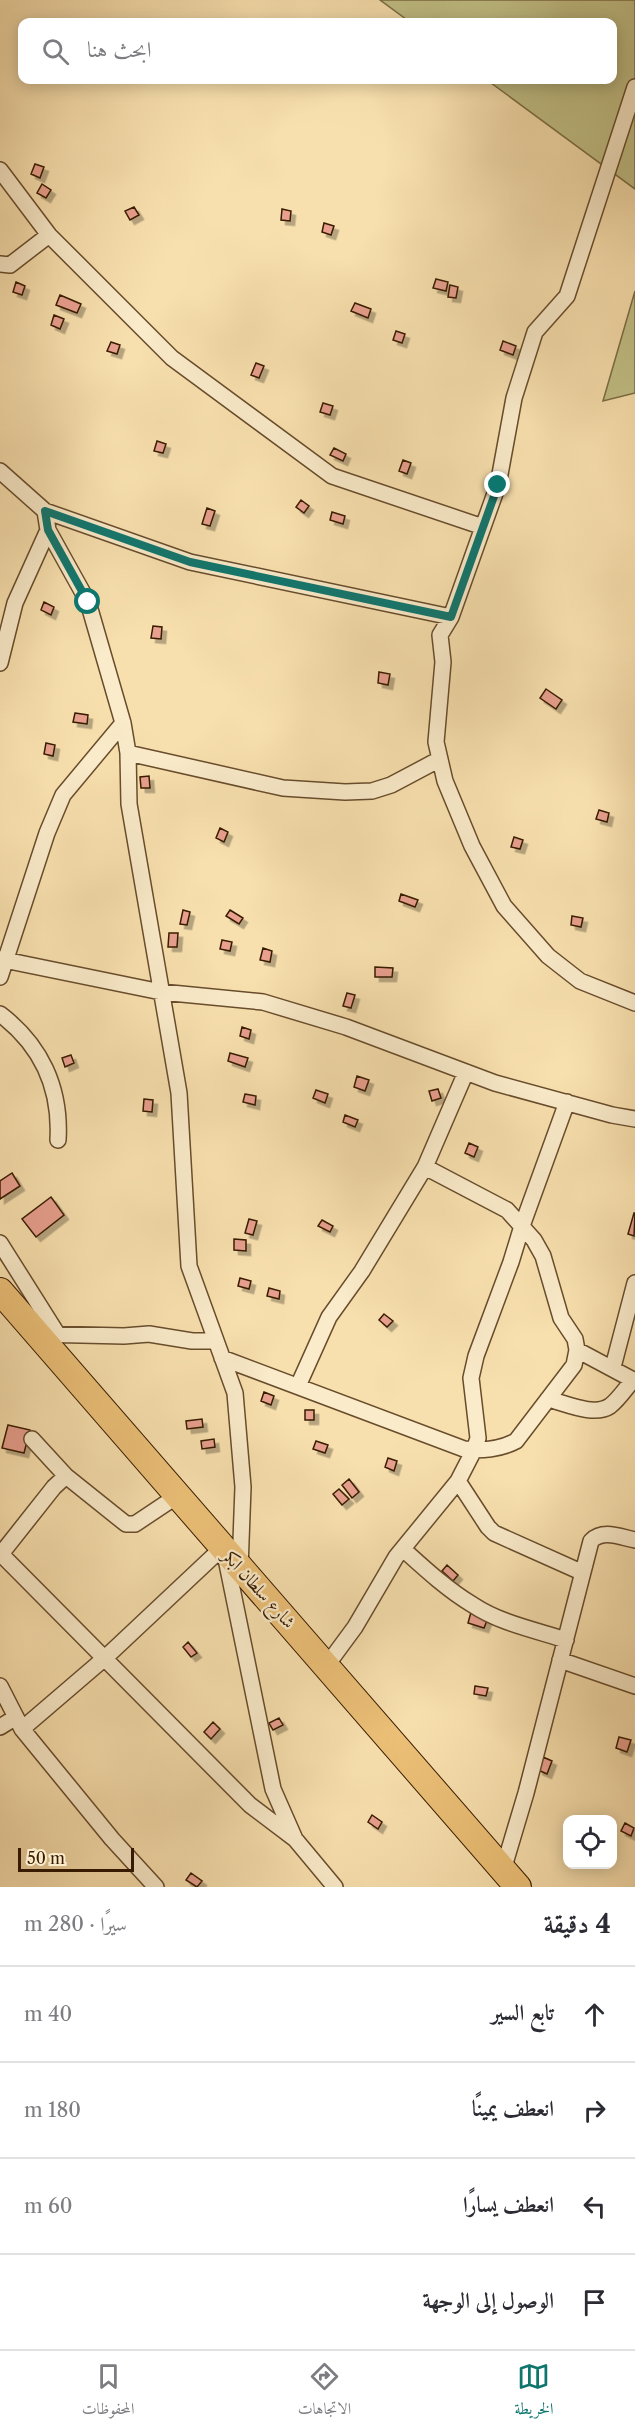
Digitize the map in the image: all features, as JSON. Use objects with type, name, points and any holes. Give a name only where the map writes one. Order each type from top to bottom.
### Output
[{"type":"highway","name":"شارع سلطان ابكر","points":[[0,1292],[48,1334],[177,1496],[511,1878]]},
{"type":"street","points":[[635,87],[567,296],[535,332],[514,398],[498,485],[451,617],[440,634],[442,662],[436,742],[445,781],[472,846],[504,906],[548,956],[580,981],[635,1003]]},
{"type":"street","points":[[0,170],[49,235],[172,358],[332,476],[483,527]]},
{"type":"street","points":[[0,264],[10,265],[49,235]]},
{"type":"street","points":[[0,471],[45,511],[190,562],[451,617]]},
{"type":"street","points":[[45,511],[48,530],[88,602],[104,650],[123,723],[128,753],[129,804],[179,1093],[189,1266],[235,1393],[243,1487],[229,1556],[268,1770],[279,1807],[296,1839],[335,1887]]},
{"type":"street","points":[[0,663],[15,603],[48,530]]},
{"type":"street","points":[[0,977],[2,960],[47,833],[63,795],[123,723]]},
{"type":"street","points":[[128,753],[283,788],[345,792],[372,791],[391,785],[440,759]]},
{"type":"street","points":[[2,960],[161,992],[263,1002],[346,1027],[495,1083],[612,1115],[635,1119]]},
{"type":"street","points":[[0,1014],[13,1024],[33,1046],[47,1069],[59,1122],[58,1140]]},
{"type":"street","points":[[298,1386],[329,1317],[362,1271],[425,1167],[466,1072]]},
{"type":"street","points":[[327,1665],[355,1627],[403,1549],[458,1481],[474,1450],[477,1437],[471,1378],[476,1356],[567,1102]]},
{"type":"street","points":[[222,1358],[455,1446],[474,1450],[506,1446],[516,1441],[574,1365],[577,1350],[575,1339],[561,1318],[543,1256],[522,1226],[507,1210],[425,1167]]},
{"type":"street","points":[[0,1243],[48,1334],[124,1336],[149,1334],[192,1341],[216,1341]]},
{"type":"street","points":[[613,1367],[635,1283]]},
{"type":"street","points":[[548,1399],[592,1410],[601,1410],[611,1405],[634,1380],[577,1350]]},
{"type":"street","points":[[32,1439],[66,1476],[130,1526],[177,1496]]},
{"type":"street","points":[[66,1476],[54,1487],[0,1553],[106,1657],[249,1805],[296,1839]]},
{"type":"street","points":[[458,1481],[494,1533],[581,1572]]},
{"type":"street","points":[[511,1878],[560,1660],[581,1572],[591,1541],[596,1536],[606,1534],[635,1540]]},
{"type":"street","points":[[403,1549],[441,1583],[474,1606],[506,1621],[566,1640]]},
{"type":"street","points":[[0,1727],[12,1713],[106,1657],[229,1556]]},
{"type":"street","points":[[560,1660],[635,1686]]},
{"type":"street","points":[[0,1686],[12,1713],[112,1839],[156,1887]]},
{"type":"shaded area","points":[[380,0],[635,0],[635,189],[492,84],[617,84],[617,18],[405,18]]},
{"type":"shaded area","points":[[635,291],[635,393],[603,401]]},
{"type":"building","points":[[35,164],[44,167],[40,178],[31,174]]},
{"type":"building","points":[[42,184],[51,190],[46,198],[37,193]]},
{"type":"building","points":[[134,207],[139,215],[130,220],[125,211]]},
{"type":"building","points":[[282,209],[291,211],[290,221],[281,220]]},
{"type":"building","points":[[324,223],[334,226],[331,235],[322,232]]},
{"type":"building","points":[[436,279],[448,282],[446,291],[433,288]]},
{"type":"building","points":[[16,282],[25,286],[22,295],[13,292]]},
{"type":"building","points":[[450,285],[458,287],[456,298],[448,297]]},
{"type":"building","points":[[60,295],[81,304],[77,313],[56,305]]},
{"type":"building","points":[[355,303],[371,309],[368,318],[351,311]]},
{"type":"building","points":[[54,315],[64,319],[60,329],[51,325]]},
{"type":"building","points":[[396,331],[405,334],[402,343],[393,340]]},
{"type":"building","points":[[503,341],[516,346],[513,355],[500,350]]},
{"type":"building","points":[[111,342],[120,345],[117,354],[107,351]]},
{"type":"building","points":[[256,363],[264,366],[259,378],[251,375]]},
{"type":"building","points":[[323,403],[333,406],[330,415],[320,412]]},
{"type":"building","points":[[157,441],[166,444],[163,453],[154,451]]},
{"type":"building","points":[[334,448],[346,454],[343,461],[330,455]]},
{"type":"building","points":[[403,460],[411,463],[407,474],[399,471]]},
{"type":"building","points":[[301,500],[309,506],[304,513],[296,507]]},
{"type":"building","points":[[207,508],[215,511],[210,526],[202,524]]},
{"type":"building","points":[[332,512],[345,516],[343,524],[330,520]]},
{"type":"building","points":[[44,602],[54,607],[51,615],[41,610]]},
{"type":"building","points":[[153,626],[162,627],[161,639],[151,638]]},
{"type":"building","points":[[379,672],[390,674],[388,685],[378,683]]},
{"type":"building","points":[[546,689],[562,700],[556,709],[540,698]]},
{"type":"building","points":[[75,713],[88,715],[87,724],[73,722]]},
{"type":"building","points":[[46,743],[55,745],[53,756],[44,754]]},
{"type":"building","points":[[149,776],[150,788],[141,788],[140,777]]},
{"type":"building","points":[[599,810],[609,813],[607,822],[596,819]]},
{"type":"building","points":[[220,828],[228,832],[224,842],[216,838]]},
{"type":"building","points":[[514,837],[523,840],[520,849],[511,847]]},
{"type":"building","points":[[401,894],[418,900],[415,907],[399,901]]},
{"type":"building","points":[[183,910],[190,912],[187,925],[180,924]]},
{"type":"building","points":[[230,910],[243,918],[239,924],[226,916]]},
{"type":"building","points":[[572,916],[583,918],[581,927],[571,925]]},
{"type":"building","points":[[169,933],[178,933],[177,947],[168,947]]},
{"type":"building","points":[[222,940],[232,942],[230,951],[220,949]]},
{"type":"building","points":[[263,948],[272,951],[270,962],[260,960]]},
{"type":"building","points":[[375,967],[393,968],[392,977],[375,977]]},
{"type":"building","points":[[347,993],[355,995],[351,1008],[343,1006]]},
{"type":"building","points":[[242,1027],[251,1030],[249,1039],[240,1036]]},
{"type":"building","points":[[230,1053],[248,1058],[245,1067],[228,1061]]},
{"type":"building","points":[[71,1055],[74,1063],[65,1067],[62,1058]]},
{"type":"building","points":[[357,1076],[369,1080],[365,1091],[354,1087]]},
{"type":"building","points":[[438,1089],[441,1098],[432,1101],[429,1091]]},
{"type":"building","points":[[316,1090],[328,1094],[325,1103],[313,1098]]},
{"type":"building","points":[[245,1094],[256,1096],[255,1105],[243,1102]]},
{"type":"building","points":[[144,1099],[153,1100],[152,1112],[143,1111]]},
{"type":"building","points":[[345,1115],[358,1120],[355,1127],[343,1122]]},
{"type":"building","points":[[469,1143],[478,1147],[474,1157],[465,1153]]},
{"type":"building","points":[[12,1173],[20,1186],[0,1199],[0,1181]]},
{"type":"building","points":[[51,1197],[64,1215],[36,1237],[22,1219]]},
{"type":"building","points":[[635,1213],[634,1236],[628,1234]]},
{"type":"building","points":[[249,1219],[257,1221],[253,1235],[245,1233]]},
{"type":"building","points":[[322,1220],[333,1226],[330,1232],[318,1226]]},
{"type":"building","points":[[234,1239],[246,1240],[246,1251],[234,1250]]},
{"type":"building","points":[[240,1278],[251,1281],[249,1289],[238,1286]]},
{"type":"building","points":[[269,1288],[280,1291],[279,1299],[267,1296]]},
{"type":"building","points":[[384,1314],[393,1321],[387,1327],[379,1320]]},
{"type":"building","points":[[264,1392],[274,1396],[271,1405],[261,1401]]},
{"type":"building","points":[[305,1410],[314,1410],[314,1420],[305,1420]]},
{"type":"building","points":[[202,1419],[203,1427],[187,1429],[186,1421]]},
{"type":"building","points":[[8,1425],[30,1430],[24,1453],[2,1448]]},
{"type":"building","points":[[214,1439],[215,1447],[202,1449],[201,1441]]},
{"type":"building","points":[[316,1441],[328,1445],[325,1453],[313,1449]]},
{"type":"building","points":[[388,1458],[397,1461],[394,1471],[385,1467]]},
{"type":"building","points":[[349,1479],[359,1492],[352,1498],[342,1485]]},
{"type":"building","points":[[339,1489],[349,1499],[342,1505],[333,1494]]},
{"type":"building","points":[[447,1565],[458,1575],[453,1581],[442,1571]]},
{"type":"building","points":[[471,1612],[488,1618],[484,1628],[468,1623]]},
{"type":"building","points":[[188,1642],[197,1653],[191,1657],[183,1647]]},
{"type":"building","points":[[475,1686],[488,1688],[486,1696],[474,1694]]},
{"type":"building","points":[[279,1718],[283,1725],[273,1730],[269,1723]]},
{"type":"building","points":[[213,1722],[220,1729],[211,1739],[204,1732]]},
{"type":"building","points":[[619,1737],[631,1740],[627,1752],[616,1748]]},
{"type":"building","points":[[543,1757],[552,1761],[547,1774],[538,1770]]},
{"type":"building","points":[[372,1815],[382,1822],[378,1829],[368,1822]]},
{"type":"building","points":[[625,1823],[634,1828],[631,1836],[621,1831]]},
{"type":"building","points":[[191,1873],[202,1881],[197,1887],[186,1880]]},
{"type":"route","points":[[88,602],[48,530],[45,511],[156,552],[190,562],[451,617],[498,485]]}]
